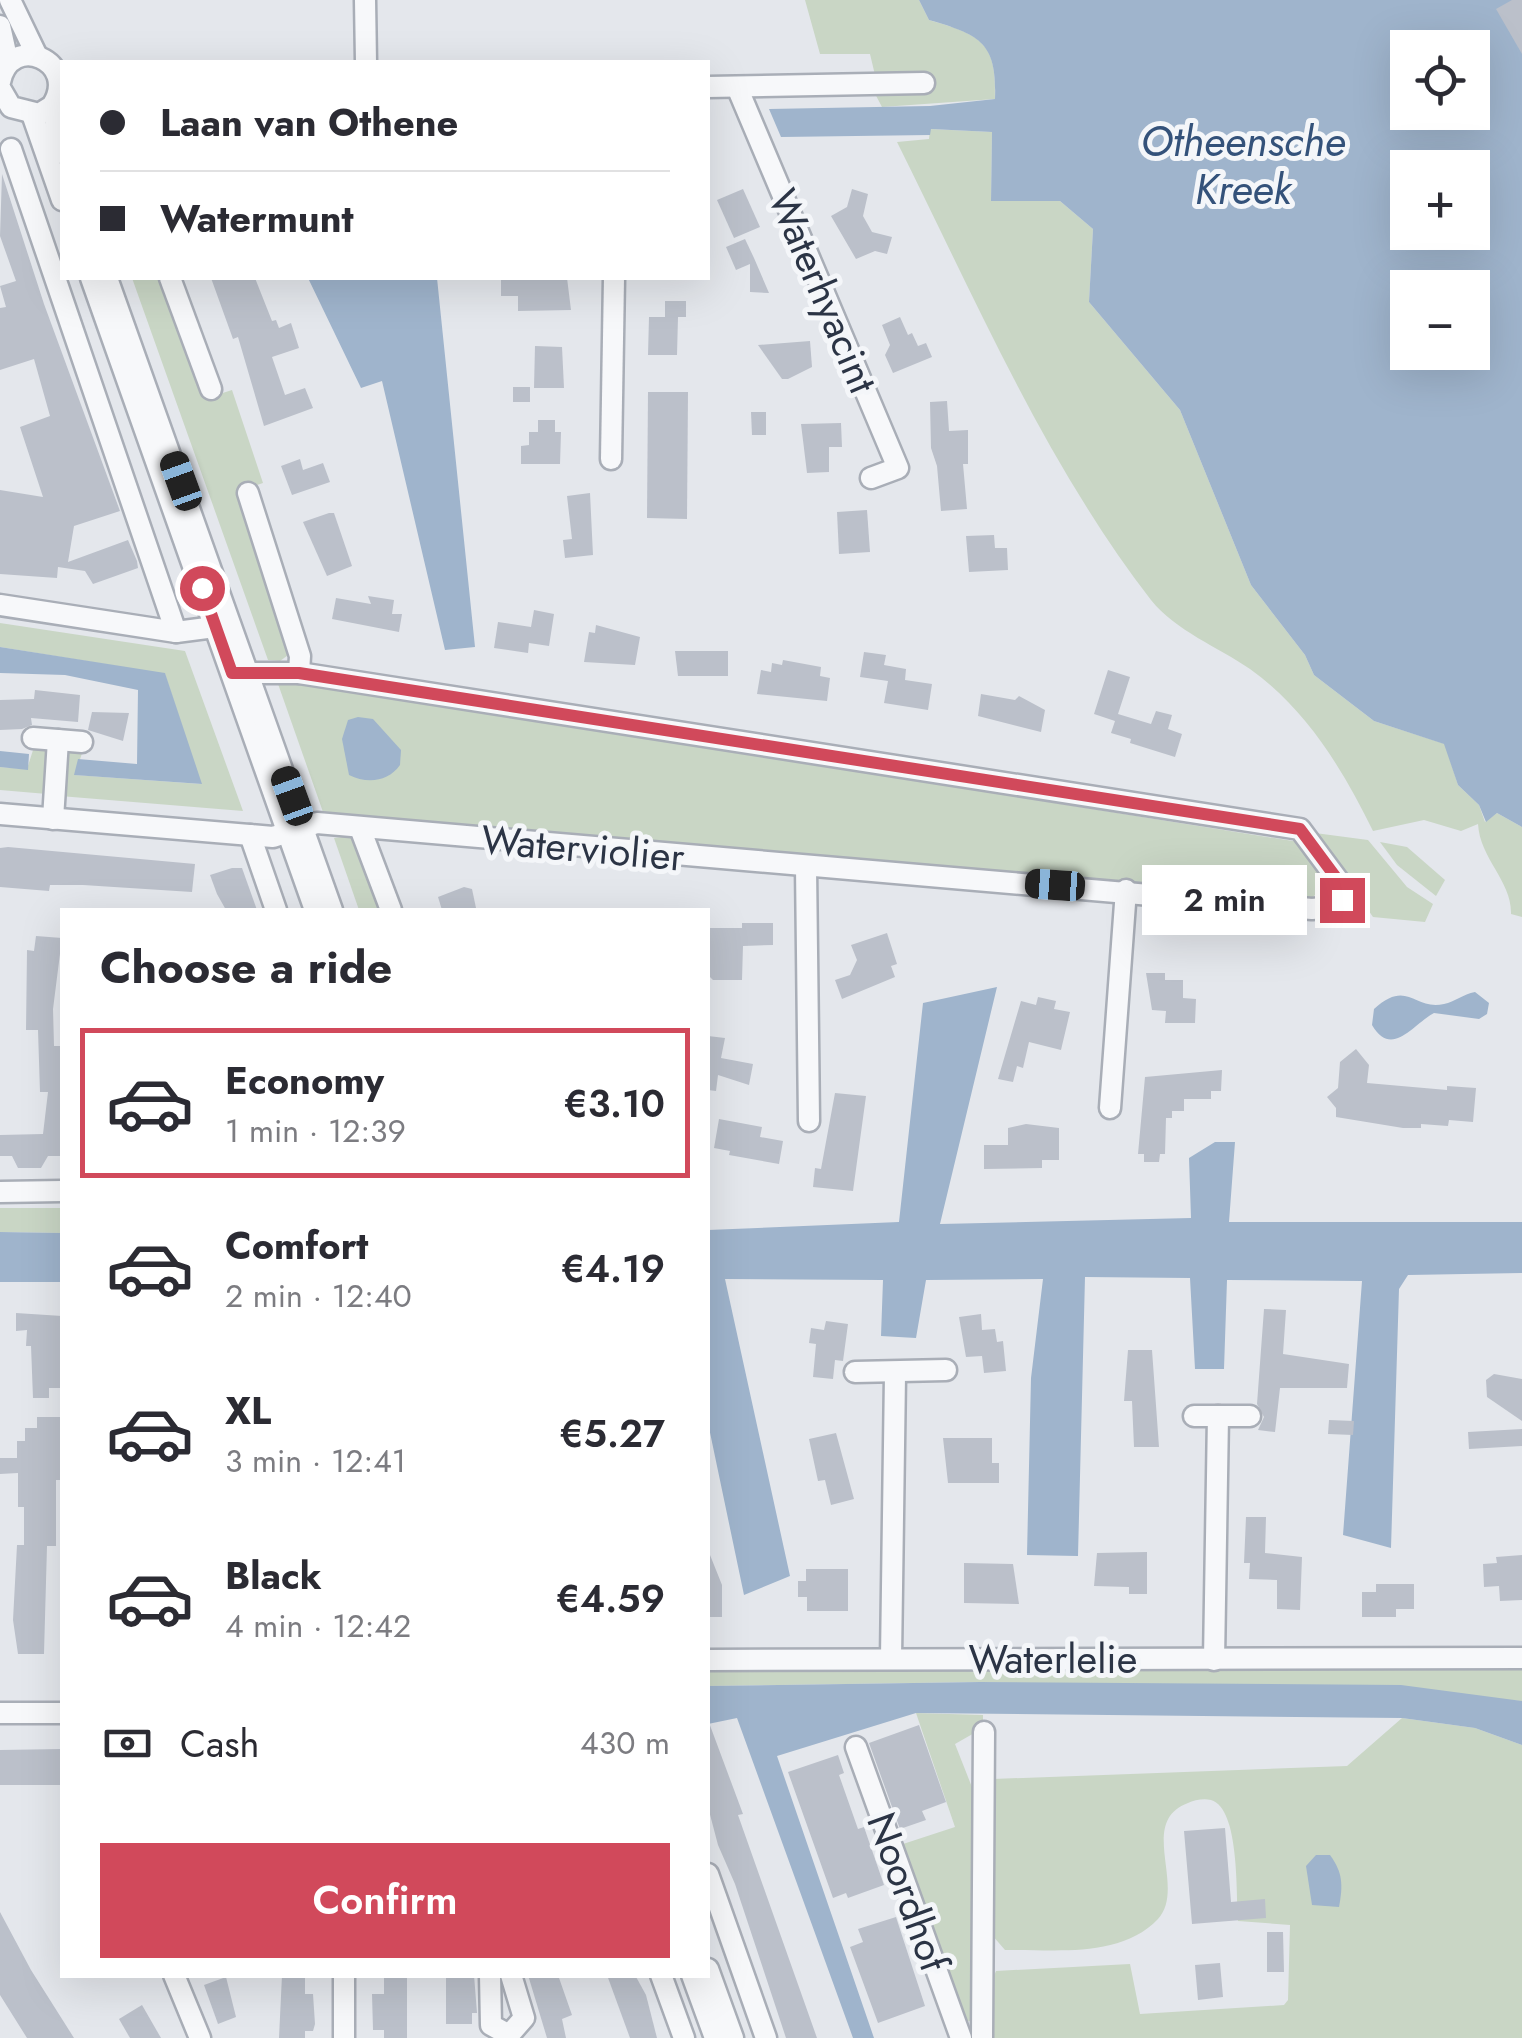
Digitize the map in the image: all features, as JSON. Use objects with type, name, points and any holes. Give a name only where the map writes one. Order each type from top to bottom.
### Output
[{"type":"street","points":[[10,0],[36,54]]},
{"type":"street","points":[[365,0],[366,60]]},
{"type":"street","points":[[0,26],[3,77],[11,106],[32,114],[52,106]]},
{"type":"street","points":[[3,77],[23,54],[36,54],[53,64],[60,81]]},
{"type":"street","points":[[710,87],[924,83]]},
{"type":"street","points":[[60,86],[52,106],[60,144]]},
{"type":"street","name":"Waterhyacint","points":[[737,87],[898,468],[872,478]]},
{"type":"street","points":[[32,114],[60,194]]},
{"type":"street","points":[[12,149],[176,632]]},
{"type":"street","points":[[33,210],[60,201]]},
{"type":"street","points":[[91,280],[224,626]]},
{"type":"street","points":[[109,280],[295,830],[314,908]]},
{"type":"street","points":[[171,280],[211,389]]},
{"type":"street","points":[[611,459],[614,280]]},
{"type":"street","points":[[240,672],[299,673],[300,656],[248,492]]},
{"type":"street","points":[[0,605],[176,632],[224,626]]},
{"type":"street","name":"Waterviolier","points":[[0,814],[273,837],[317,823],[806,867],[1126,890],[1312,910],[1334,907],[1342,900],[1343,887],[1300,829],[299,673]]},
{"type":"street","points":[[33,738],[82,742]]},
{"type":"street","points":[[52,819],[58,740]]},
{"type":"street","points":[[360,828],[390,908]]},
{"type":"street","points":[[295,830],[331,908]]},
{"type":"street","points":[[250,835],[275,908]]},
{"type":"street","points":[[806,867],[809,1121]]},
{"type":"street","points":[[1110,1108],[1126,890]]},
{"type":"street","points":[[0,1192],[60,1191]]},
{"type":"street","points":[[855,1372],[946,1370]]},
{"type":"street","points":[[891,1658],[896,1374]]},
{"type":"street","points":[[1194,1416],[1250,1416]]},
{"type":"street","points":[[1214,1660],[1218,1416]]},
{"type":"street","name":"Waterlelie","points":[[710,1660],[1522,1658]]},
{"type":"street","points":[[0,1713],[60,1714]]},
{"type":"street","points":[[982,2038],[984,1732]]},
{"type":"street","name":"Noordhof","points":[[856,1747],[960,2038]]},
{"type":"street","points":[[710,1887],[716,1926],[766,2038]]},
{"type":"street","points":[[710,1974],[733,2038]]},
{"type":"street","points":[[175,1978],[200,2038]]},
{"type":"street","points":[[344,1978],[344,2038]]},
{"type":"street","points":[[490,1978],[491,2025],[509,2036],[524,2018],[512,1978]]},
{"type":"street","points":[[662,1978],[684,2038]]},
{"type":"street","points":[[693,1978],[714,2038]]},
{"type":"green space","points":[[805,0],[919,0],[929,20],[962,31],[983,44],[993,65],[995,99],[882,107],[872,88],[875,75],[870,54],[820,54]]},
{"type":"green space","points":[[930,129],[992,132],[991,200],[1060,201],[1093,229],[1089,302],[1180,410],[1251,585],[1305,655],[1314,675],[1374,721],[1445,744],[1458,785],[1479,805],[1485,822],[1497,813],[1522,827],[1522,917],[1511,914],[1507,891],[1484,848],[1478,824],[1461,831],[1424,820],[1373,831],[1322,742],[1289,703],[1250,669],[1185,630],[1151,600],[1077,492],[1044,435],[897,142],[929,139]]},
{"type":"green space","points":[[133,280],[163,280],[204,399],[232,390],[263,483],[239,491],[291,653],[280,661],[268,660]]},
{"type":"green space","points":[[0,623],[185,651],[243,811],[60,796],[66,751],[83,750],[75,775],[201,784],[165,674],[0,647]]},
{"type":"green space","points":[[277,681],[1299,842],[1325,876],[1322,888],[1308,902],[323,812]]},
{"type":"green space","points":[[34,747],[48,751],[47,794],[0,790],[0,767],[27,769]]},
{"type":"green space","points":[[1315,833],[1368,840],[1407,887],[1433,904],[1425,922],[1373,917]]},
{"type":"green space","points":[[358,835],[385,908],[358,908],[334,838]]},
{"type":"green space","points":[[1380,842],[1407,847],[1445,880],[1436,896],[1397,865]]},
{"type":"green space","points":[[0,1208],[60,1208],[60,1233],[0,1232]]},
{"type":"green space","points":[[1522,1666],[1522,1701],[980,1682],[710,1686],[710,1667]]},
{"type":"green space","points":[[916,1713],[983,1715],[983,1728],[955,1744],[979,1805],[972,2020],[964,2023],[900,1845],[955,1827]]},
{"type":"green space","points":[[1402,1718],[1475,1728],[1522,1745],[1522,2038],[990,2038],[991,1983],[996,1971],[1130,1964],[1140,2014],[1284,2005],[1288,2000],[1290,1925],[1238,1921],[1232,1835],[1220,1806],[1202,1799],[1173,1812],[1166,1825],[1166,1906],[1143,1932],[1125,1941],[1086,1949],[1005,1950],[992,1935],[993,1779],[1347,1766]]},
{"type":"water","name":"Otheensche Kreek","points":[[919,0],[1522,0],[1522,827],[1497,813],[1486,822],[1479,805],[1458,785],[1444,744],[1374,721],[1314,675],[1305,655],[1251,585],[1180,410],[1089,302],[1093,229],[1060,201],[991,201],[992,132],[931,129],[930,135],[781,137],[769,109],[930,106],[995,99],[989,53],[962,31],[929,20]]},
{"type":"water","points":[[309,280],[437,280],[475,647],[445,650],[382,381],[361,388]]},
{"type":"water","points":[[0,647],[165,673],[202,784],[74,775],[78,759],[137,764],[138,690],[65,675],[0,673]]},
{"type":"water","points":[[373,719],[401,750],[400,765],[383,778],[363,780],[349,775],[342,739],[348,720]]},
{"type":"water","points":[[0,751],[29,754],[28,770],[0,767]]},
{"type":"water","points":[[997,987],[940,1224],[1191,1218],[1189,1158],[1215,1142],[1235,1142],[1229,1222],[1522,1222],[1522,1273],[1408,1275],[1399,1289],[1391,1548],[1343,1535],[1362,1281],[1227,1280],[1224,1369],[1195,1369],[1190,1278],[1085,1277],[1078,1556],[1027,1555],[1031,1378],[1043,1279],[926,1280],[916,1338],[881,1336],[883,1280],[725,1279],[790,1576],[744,1595],[710,1433],[710,1230],[899,1222],[923,1003]]},
{"type":"water","points":[[1475,992],[1489,1003],[1487,1014],[1479,1019],[1434,1013],[1395,1039],[1380,1035],[1372,1025],[1374,1009],[1395,996],[1434,1005]]},
{"type":"water","points":[[0,1232],[60,1233],[60,1282],[0,1282]]},
{"type":"water","points":[[980,1682],[1401,1685],[1522,1701],[1522,1745],[1475,1728],[1402,1718],[916,1713],[777,1756],[874,2038],[853,2038],[737,1718],[710,1724],[710,1686]]},
{"type":"water","points":[[1316,1855],[1330,1855],[1340,1874],[1339,1907],[1312,1905],[1306,1866]]},
{"type":"building","points":[[1512,0],[1522,0],[1522,54],[1496,9]]},
{"type":"building","points":[[2,174],[44,304],[120,511],[74,526],[68,562],[128,540],[137,561],[138,568],[93,584],[85,571],[58,567],[57,578],[0,574],[0,490],[43,497],[20,427],[50,416],[34,359],[0,370],[0,308],[6,307],[0,286],[16,281],[0,236]]},
{"type":"building","points":[[743,189],[760,227],[734,238],[717,200]]},
{"type":"building","points":[[852,189],[868,194],[863,216],[872,232],[892,237],[887,254],[875,251],[856,259],[831,216],[847,207]]},
{"type":"building","points":[[745,239],[769,293],[750,292],[750,264],[736,270],[726,247]]},
{"type":"building","points":[[212,280],[256,280],[272,321],[276,320],[279,328],[291,323],[299,348],[272,357],[285,395],[305,388],[313,408],[264,426],[238,337],[233,339]]},
{"type":"building","points":[[501,280],[567,280],[571,310],[518,311],[518,296],[501,296]]},
{"type":"building","points":[[665,301],[686,301],[686,317],[678,317],[677,355],[648,355],[649,317],[665,317]]},
{"type":"building","points":[[900,317],[908,335],[912,333],[918,346],[926,343],[932,357],[893,373],[885,355],[890,345],[882,325]]},
{"type":"building","points":[[810,341],[812,367],[788,379],[782,379],[758,345]]},
{"type":"building","points":[[535,346],[562,347],[564,388],[534,388]]},
{"type":"building","points":[[513,387],[530,387],[530,402],[513,402]]},
{"type":"building","points":[[648,392],[688,392],[687,519],[647,518]]},
{"type":"building","points":[[947,401],[949,431],[968,430],[968,464],[963,464],[967,509],[941,511],[937,466],[931,448],[930,402]]},
{"type":"building","points":[[751,412],[766,412],[766,435],[752,435]]},
{"type":"building","points":[[538,420],[555,420],[555,432],[561,432],[560,464],[521,464],[521,446],[529,445],[529,432],[538,432]]},
{"type":"building","points":[[841,423],[842,447],[829,447],[829,472],[807,473],[801,424]]},
{"type":"building","points":[[300,459],[303,470],[323,463],[330,482],[292,495],[281,466]]},
{"type":"building","points":[[590,493],[593,555],[565,558],[563,540],[572,539],[567,496]]},
{"type":"building","points":[[867,510],[870,552],[839,554],[837,512]]},
{"type":"building","points":[[334,513],[352,566],[327,576],[303,522]]},
{"type":"building","points":[[994,535],[995,548],[1007,548],[1008,570],[969,572],[966,536]]},
{"type":"building","points":[[368,596],[394,600],[392,614],[402,614],[399,632],[332,619],[336,598],[371,604]]},
{"type":"building","points":[[534,610],[554,614],[549,646],[529,643],[528,653],[494,648],[498,622],[531,627]]},
{"type":"building","points":[[596,625],[640,637],[635,665],[584,662],[589,632],[595,633]]},
{"type":"building","points":[[675,651],[728,651],[728,676],[678,676]]},
{"type":"building","points":[[864,652],[886,655],[884,665],[906,669],[905,680],[932,684],[928,710],[884,703],[888,681],[860,677]]},
{"type":"building","points":[[783,660],[821,667],[820,676],[830,678],[827,701],[757,694],[761,670],[771,672],[772,663],[782,665]]},
{"type":"building","points":[[1108,670],[1130,677],[1118,714],[1151,724],[1156,711],[1172,715],[1168,729],[1182,734],[1175,757],[1111,733],[1115,721],[1094,714]]},
{"type":"building","points":[[35,690],[80,695],[78,722],[31,718],[32,725],[22,729],[0,730],[0,700],[34,699]]},
{"type":"building","points":[[981,694],[1015,700],[1019,696],[1045,710],[1041,732],[978,716]]},
{"type":"building","points":[[92,712],[129,713],[123,741],[88,730]]},
{"type":"building","points":[[0,848],[195,864],[192,892],[83,885],[50,885],[49,891],[0,887]]},
{"type":"building","points":[[242,868],[256,908],[225,908],[210,875]]},
{"type":"building","points":[[464,887],[472,889],[476,908],[441,908],[438,897]]},
{"type":"building","points":[[742,923],[773,923],[773,945],[743,946],[742,980],[713,980],[710,928],[742,928]]},
{"type":"building","points":[[887,933],[897,964],[891,966],[895,977],[842,999],[835,980],[850,975],[857,960],[851,945]]},
{"type":"building","points":[[36,936],[60,938],[53,1009],[54,1046],[60,1046],[60,1156],[48,1156],[41,1168],[18,1168],[12,1156],[0,1156],[0,1135],[43,1134],[48,1092],[40,1092],[38,1030],[26,1030],[27,950],[34,951]]},
{"type":"building","points":[[1146,973],[1165,973],[1165,980],[1183,980],[1183,998],[1196,999],[1195,1023],[1165,1023],[1166,1011],[1152,1010]]},
{"type":"building","points":[[1038,997],[1056,1001],[1054,1009],[1070,1012],[1061,1050],[1029,1042],[1023,1068],[1017,1066],[1013,1082],[998,1079],[1021,1001],[1036,1005]]},
{"type":"building","points":[[710,1036],[725,1038],[721,1058],[753,1064],[749,1085],[718,1075],[716,1091],[710,1090]]},
{"type":"building","points":[[1356,1049],[1369,1065],[1367,1083],[1447,1090],[1447,1086],[1476,1088],[1473,1122],[1449,1120],[1448,1126],[1421,1124],[1421,1128],[1403,1128],[1336,1117],[1336,1108],[1327,1097],[1338,1088],[1340,1062]]},
{"type":"building","points":[[1222,1070],[1221,1091],[1211,1091],[1211,1099],[1184,1099],[1184,1111],[1172,1111],[1172,1118],[1166,1118],[1165,1154],[1160,1154],[1159,1162],[1144,1162],[1144,1154],[1138,1154],[1145,1077]]},
{"type":"building","points":[[835,1093],[866,1096],[853,1191],[813,1187],[815,1168],[821,1169]]},
{"type":"building","points":[[719,1119],[762,1127],[760,1137],[783,1141],[779,1164],[729,1155],[730,1151],[714,1148]]},
{"type":"building","points":[[1026,1124],[1059,1128],[1059,1160],[1042,1160],[1042,1168],[984,1169],[984,1145],[1008,1145],[1008,1128]]},
{"type":"building","points":[[1264,1309],[1286,1310],[1283,1354],[1349,1364],[1347,1388],[1280,1388],[1275,1432],[1258,1430],[1264,1417],[1257,1404]]},
{"type":"building","points":[[16,1313],[60,1316],[60,1388],[49,1388],[49,1398],[33,1398],[27,1330],[16,1331]]},
{"type":"building","points":[[981,1314],[982,1330],[995,1329],[997,1342],[1003,1341],[1006,1371],[984,1373],[982,1356],[966,1357],[959,1317]]},
{"type":"building","points":[[826,1321],[848,1324],[843,1361],[835,1360],[833,1379],[813,1377],[816,1344],[809,1343],[811,1328],[824,1330]]},
{"type":"building","points":[[1128,1350],[1152,1350],[1159,1447],[1134,1447],[1132,1401],[1124,1401]]},
{"type":"building","points":[[1494,1374],[1522,1379],[1522,1421],[1487,1397],[1486,1380]]},
{"type":"building","points":[[37,1417],[60,1417],[56,1546],[47,1546],[44,1654],[18,1654],[13,1620],[17,1545],[24,1545],[24,1507],[18,1507],[18,1473],[0,1474],[0,1458],[17,1458],[17,1441],[25,1441],[25,1428],[37,1428]]},
{"type":"building","points":[[1329,1420],[1354,1421],[1353,1435],[1328,1434]]},
{"type":"building","points":[[1522,1429],[1522,1446],[1469,1449],[1468,1432]]},
{"type":"building","points":[[836,1433],[854,1499],[831,1505],[825,1480],[818,1481],[809,1439]]},
{"type":"building","points":[[943,1438],[992,1438],[992,1463],[999,1463],[999,1483],[948,1483]]},
{"type":"building","points":[[1246,1517],[1266,1517],[1265,1553],[1302,1557],[1300,1610],[1277,1609],[1277,1580],[1249,1579],[1250,1563],[1244,1563]]},
{"type":"building","points":[[1147,1552],[1147,1594],[1129,1594],[1129,1587],[1094,1586],[1097,1553]]},
{"type":"building","points":[[710,1555],[722,1585],[722,1617],[710,1617]]},
{"type":"building","points":[[1522,1555],[1522,1600],[1500,1601],[1499,1586],[1484,1587],[1483,1564],[1497,1563],[1496,1557]]},
{"type":"building","points":[[964,1563],[1013,1564],[1019,1604],[964,1603]]},
{"type":"building","points":[[806,1569],[848,1569],[848,1611],[807,1611],[807,1597],[798,1597],[798,1581],[806,1581]]},
{"type":"building","points":[[1376,1584],[1414,1584],[1414,1609],[1396,1609],[1396,1617],[1362,1617],[1362,1592],[1376,1592]]},
{"type":"building","points":[[710,1725],[817,2038],[786,2038],[735,1884],[710,1815]]},
{"type":"building","points":[[919,1725],[946,1802],[922,1811],[926,1820],[900,1829],[869,1743]]},
{"type":"building","points":[[60,1749],[60,1785],[0,1785],[0,1750]]},
{"type":"building","points":[[838,1755],[844,1773],[839,1775],[858,1829],[864,1827],[884,1885],[848,1898],[846,1893],[833,1898],[788,1772]]},
{"type":"building","points":[[1225,1828],[1231,1902],[1265,1899],[1266,1918],[1192,1924],[1184,1831]]},
{"type":"building","points":[[0,1912],[74,2038],[27,2038],[0,1995]]},
{"type":"building","points":[[896,1917],[925,2006],[878,2023],[850,1947],[863,1942],[858,1929]]},
{"type":"building","points":[[1267,1932],[1283,1932],[1284,1972],[1267,1972]]},
{"type":"building","points":[[1220,1963],[1223,1997],[1198,2000],[1195,1965]]},
{"type":"building","points":[[226,1978],[236,2017],[218,2024],[204,1985]]},
{"type":"building","points":[[282,1978],[305,1978],[305,1994],[313,1994],[313,2031],[305,2031],[305,2038],[279,2038]]},
{"type":"building","points":[[384,1978],[407,1978],[407,2038],[384,2038],[384,2030],[373,2030],[372,1994],[384,1994]]},
{"type":"building","points":[[446,1978],[474,1978],[477,2013],[472,2013],[472,2024],[446,2024]]},
{"type":"building","points":[[529,1978],[559,1978],[572,2015],[562,2019],[566,2038],[547,2038]]},
{"type":"building","points":[[608,1978],[637,1978],[646,1995],[657,2038],[630,2038]]},
{"type":"building","points":[[142,2005],[161,2038],[130,2038],[119,2019]]},
{"type":"route","points":[[202,588],[232,673],[299,673],[1300,829],[1343,887],[1342,900]]}]
